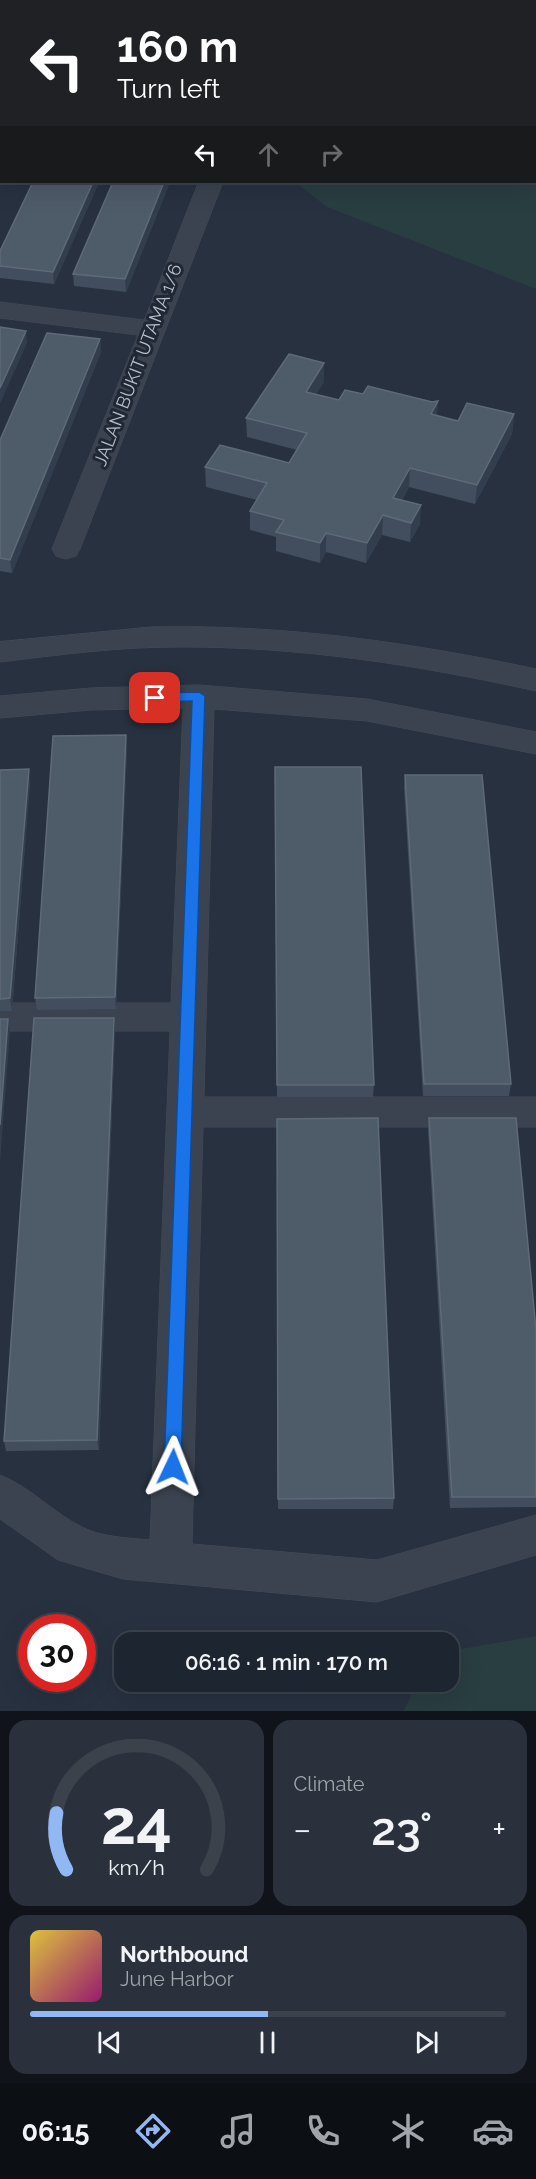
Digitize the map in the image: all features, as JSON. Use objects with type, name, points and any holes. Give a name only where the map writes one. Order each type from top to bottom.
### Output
[{"type":"street","name":"JALAN BUKIT UTAMA 1/6","points":[[66,549],[211,183]]},
{"type":"street","points":[[0,310],[153,328]]},
{"type":"street","points":[[0,652],[135,639],[199,637],[350,647],[471,665],[536,680]]},
{"type":"street","points":[[0,707],[45,702],[199,696],[368,710],[536,743]]},
{"type":"street","points":[[170,1562],[199,696]]},
{"type":"street","points":[[0,1017],[188,1017]]},
{"type":"street","points":[[184,1112],[536,1112]]},
{"type":"street","points":[[0,1495],[73,1546],[123,1558],[377,1581],[536,1535]]},
{"type":"green space","points":[[296,183],[536,183],[536,289],[327,207]]},
{"type":"green space","points":[[536,1636],[536,1711],[404,1711],[413,1692],[459,1692],[459,1649]]},
{"type":"building","points":[[33,183],[93,183],[53,272],[0,266],[0,251]]},
{"type":"building","points":[[113,183],[164,183],[125,279],[73,274]]},
{"type":"building","points":[[0,327],[26,331],[0,388]]},
{"type":"building","points":[[47,333],[100,339],[10,560],[0,558],[0,440]]},
{"type":"building","points":[[289,354],[324,363],[306,392],[339,400],[345,390],[363,394],[368,386],[432,402],[438,401],[431,414],[458,421],[467,403],[514,414],[477,485],[410,468],[393,498],[421,505],[411,523],[383,515],[367,543],[326,533],[320,543],[276,532],[284,520],[250,511],[267,483],[205,467],[220,445],[289,463],[307,433],[246,418]]},
{"type":"building","points":[[126,735],[115,997],[35,998],[53,736]]},
{"type":"building","points":[[275,767],[361,767],[374,1085],[277,1085]]},
{"type":"building","points":[[29,769],[10,998],[0,999],[0,770]]},
{"type":"building","points":[[405,775],[482,775],[511,1084],[424,1084]]},
{"type":"building","points":[[34,1018],[114,1018],[97,1440],[4,1441]]},
{"type":"building","points":[[0,1019],[8,1019],[0,1125]]},
{"type":"building","points":[[378,1118],[394,1498],[278,1499],[277,1119]]},
{"type":"building","points":[[429,1118],[516,1118],[536,1330],[536,1497],[452,1497]]},
{"type":"route","points":[[155,698],[199,696],[173,1467]]}]
